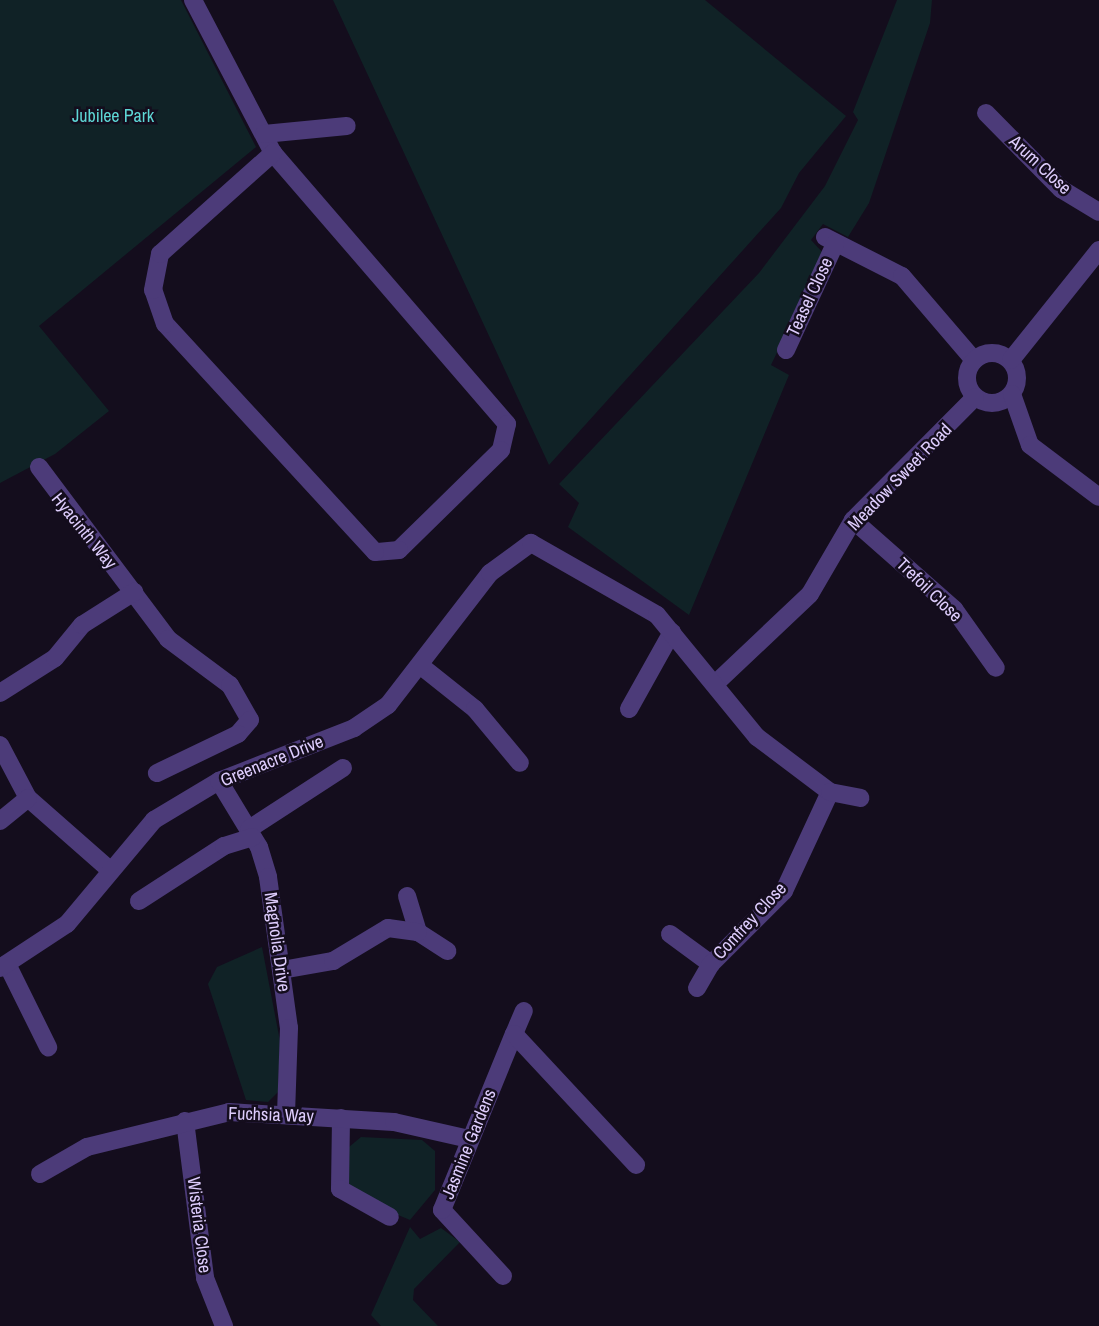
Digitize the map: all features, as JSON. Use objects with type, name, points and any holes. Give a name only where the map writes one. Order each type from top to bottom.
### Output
[{"type":"street","points":[[193,0],[273,152],[507,424],[501,450],[399,550],[375,552],[165,324],[153,290],[160,254],[273,152]]},
{"type":"street","name":"Arum Close","points":[[986,113],[1061,189],[1099,212]]},
{"type":"street","points":[[264,134],[347,127]]},
{"type":"street","name":"Teasel Close","points":[[786,350],[830,241],[902,276],[974,360]]},
{"type":"street","points":[[1011,360],[1099,250]]},
{"type":"street","points":[[1012,394],[997,403],[975,397],[967,381],[974,360],[989,352],[1011,360],[1017,376],[1012,394],[1030,445],[1099,497]]},
{"type":"street","name":"Meadow Sweet Road","points":[[716,683],[810,594],[853,520],[975,397]]},
{"type":"street","name":"Hyacinth Way","points":[[39,467],[168,639],[230,685],[250,720],[238,734],[157,773]]},
{"type":"street","name":"Trefoil Close","points":[[853,520],[954,609],[996,668]]},
{"type":"street","name":"Greenacre Drive","points":[[3,966],[67,924],[154,820],[219,782],[354,728],[388,705],[421,666],[490,573],[531,543],[657,615],[672,632]]},
{"type":"street","points":[[0,693],[55,658],[82,625],[134,592]]},
{"type":"street","points":[[629,709],[672,632],[716,683],[757,737],[830,792],[860,798]]},
{"type":"street","points":[[421,666],[475,709],[520,763]]},
{"type":"street","points":[[0,745],[28,798],[110,870]]},
{"type":"street","points":[[139,901],[213,852],[251,833],[343,768]]},
{"type":"street","name":"Magnolia Drive","points":[[219,782],[251,833],[268,877],[289,1028],[286,1114]]},
{"type":"street","name":"Comfrey Close","points":[[697,988],[711,964],[784,891],[830,792]]},
{"type":"street","points":[[0,821],[28,798]]},
{"type":"street","points":[[407,896],[418,932]]},
{"type":"street","points":[[282,970],[333,961],[388,928],[418,932],[447,951]]},
{"type":"street","name":"Comfrey Close","points":[[670,934],[711,964]]},
{"type":"street","points":[[3,966],[48,1047]]},
{"type":"street","name":"Jasmine Gardens","points":[[503,1276],[442,1210],[524,1011]]},
{"type":"street","points":[[514,1034],[636,1165]]},
{"type":"street","name":"Fuchsia Way","points":[[40,1174],[87,1147],[229,1112],[341,1118],[470,1139]]},
{"type":"street","points":[[341,1118],[340,1189],[390,1217]]},
{"type":"street","name":"Wisteria Close","points":[[186,1121],[205,1278],[224,1326]]},
{"type":"green space","name":"Jubilee Park","points":[[0,0],[181,0],[256,147],[39,326],[109,411],[55,454],[0,483]]},
{"type":"green space","points":[[333,0],[705,0],[846,116],[799,173],[781,208],[549,465]]},
{"type":"green space","points":[[897,0],[932,0],[930,23],[869,203],[848,237],[823,224],[811,240],[824,254],[771,365],[789,375],[689,615],[568,527],[579,503],[559,484],[759,273],[825,186],[858,120],[853,112]]},
{"type":"green space","points":[[262,947],[280,1041],[278,1092],[268,1102],[246,1100],[208,984],[217,967]]},
{"type":"green space","points":[[361,1137],[422,1140],[435,1151],[435,1190],[410,1220],[346,1193],[349,1147]]},
{"type":"green space","points":[[410,1227],[420,1239],[441,1228],[460,1242],[414,1289],[413,1300],[438,1326],[381,1326],[371,1315]]}]
